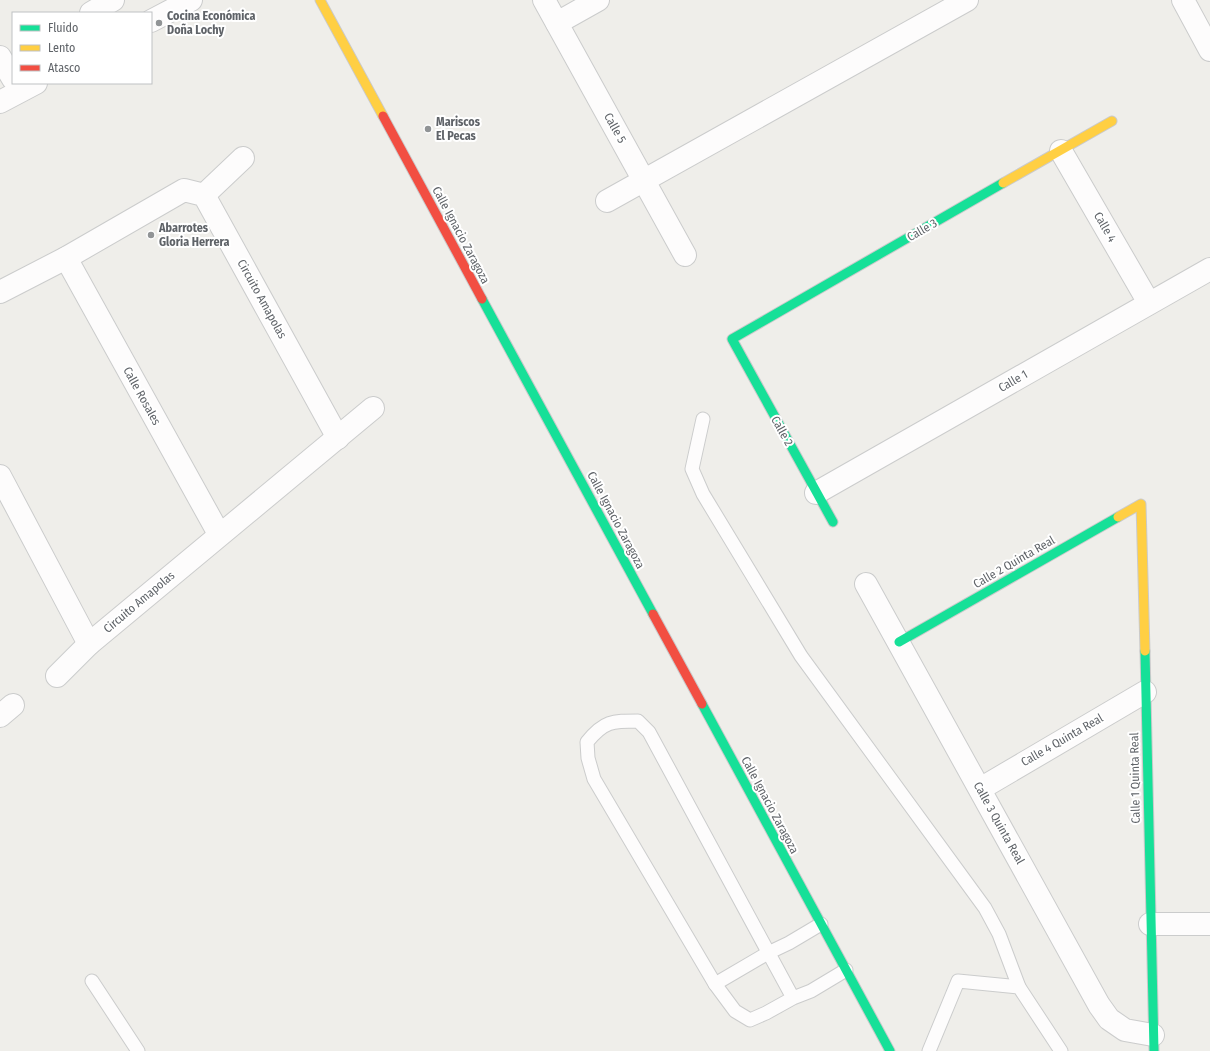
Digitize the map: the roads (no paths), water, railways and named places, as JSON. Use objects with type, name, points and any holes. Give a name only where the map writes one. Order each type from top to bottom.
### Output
[{"type":"street","points":[[93,12],[113,0]]},
{"type":"street","points":[[152,20],[191,0]]},
{"type":"street","name":"Calle Ignacio Zaragoza","points":[[320,0],[890,1051]]},
{"type":"street","name":"Calle 5","points":[[544,0],[685,255]]},
{"type":"street","points":[[557,24],[598,0]]},
{"type":"street","points":[[607,201],[967,0]]},
{"type":"street","points":[[1183,0],[1210,50]]},
{"type":"street","points":[[0,102],[12,74]]},
{"type":"street","name":"Calle 3","points":[[732,339],[1112,121]]},
{"type":"street","name":"Calle 4","points":[[1061,151],[1149,303]]},
{"type":"street","points":[[0,292],[66,258],[184,190],[204,195],[243,158]]},
{"type":"street","name":"Circuito Amapolas","points":[[204,195],[338,438]]},
{"type":"street","name":"Calle Rosales","points":[[66,258],[219,534]]},
{"type":"street","name":"Calle 1","points":[[816,493],[1210,268]]},
{"type":"street","name":"Calle 2","points":[[732,339],[832,522]]},
{"type":"street","name":"Circuito Amapolas","points":[[57,676],[89,644],[219,534],[373,408]]},
{"type":"street","points":[[0,476],[89,644]]},
{"type":"street","name":"Calle 2 Quinta Real","points":[[899,642],[1141,504]]},
{"type":"street","name":"Calle 1 Quinta Real","points":[[1141,504],[1154,1043]]},
{"type":"street","name":"Calle 3 Quinta Real","points":[[866,584],[1099,1005],[1109,1019],[1125,1030],[1154,1043]]},
{"type":"street","name":"Calle 4 Quinta Real","points":[[980,789],[1145,692]]},
{"type":"street","points":[[1150,924],[1210,924]]},
{"type":"lane","points":[[704,419],[692,469],[703,494],[801,656],[984,908],[999,934],[1019,987],[1061,1051]]},
{"type":"lane","points":[[793,998],[649,732],[638,722],[609,723],[595,733],[587,742],[588,758],[594,779],[715,984],[735,1011],[750,1020],[793,998],[811,991],[846,970]]},
{"type":"lane","points":[[715,984],[822,924]]},
{"type":"lane","points":[[92,981],[138,1051]]},
{"type":"lane","points":[[929,1051],[958,981],[1019,987]]},
{"type":"place","name":"Cocina Económica Doña Lochy","points":[[159,23]]},
{"type":"place","name":"Mariscos El Pecas","points":[[428,129]]},
{"type":"place","name":"Abarrotes Gloria Herrera","points":[[151,235]]}]
